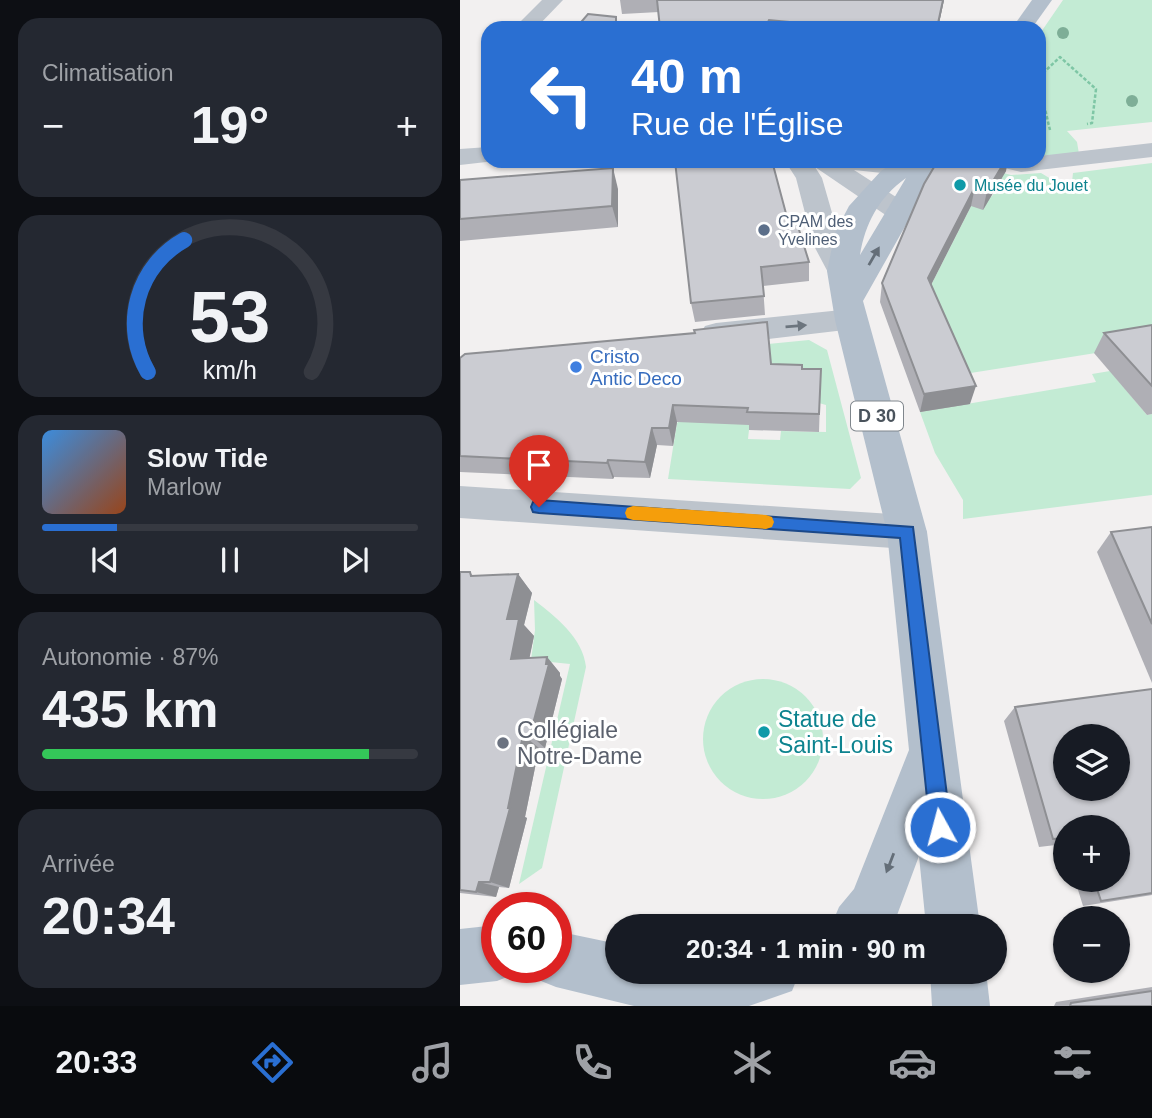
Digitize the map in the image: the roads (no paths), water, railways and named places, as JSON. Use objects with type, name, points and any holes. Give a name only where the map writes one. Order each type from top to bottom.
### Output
[{"type":"main road","points":[[1027,21],[1042,0]]},
{"type":"main road","name":"D 30","points":[[903,168],[867,200],[849,233],[847,297],[907,532],[951,914]]},
{"type":"main road","points":[[847,297],[925,168]]},
{"type":"main road","name":"D 30","points":[[868,914],[874,907],[931,754]]},
{"type":"main road","points":[[460,957],[481,955]]},
{"type":"main road","points":[[572,962],[621,973],[693,999],[730,984]]},
{"type":"main road","points":[[959,984],[961,1006]]},
{"type":"street","points":[[531,21],[553,0]]},
{"type":"street","points":[[1046,160],[1152,150]]},
{"type":"street","points":[[460,157],[481,156]]},
{"type":"street","points":[[690,336],[847,297],[827,244],[809,177],[803,168]]},
{"type":"street","points":[[831,168],[867,200]]},
{"type":"street","points":[[812,189],[834,200],[867,200],[900,212]]},
{"type":"street","points":[[460,502],[907,532]]},
{"type":"place","name":"Musée du Jouet","points":[[960,185]]},
{"type":"place","name":"CPAM des Yvelines","points":[[764,230]]},
{"type":"place","name":"Cristo Antic Deco","points":[[576,367]]},
{"type":"place","name":"Statue de Saint-Louis","points":[[764,732]]},
{"type":"place","name":"Collégiale Notre-Dame","points":[[503,743]]}]
